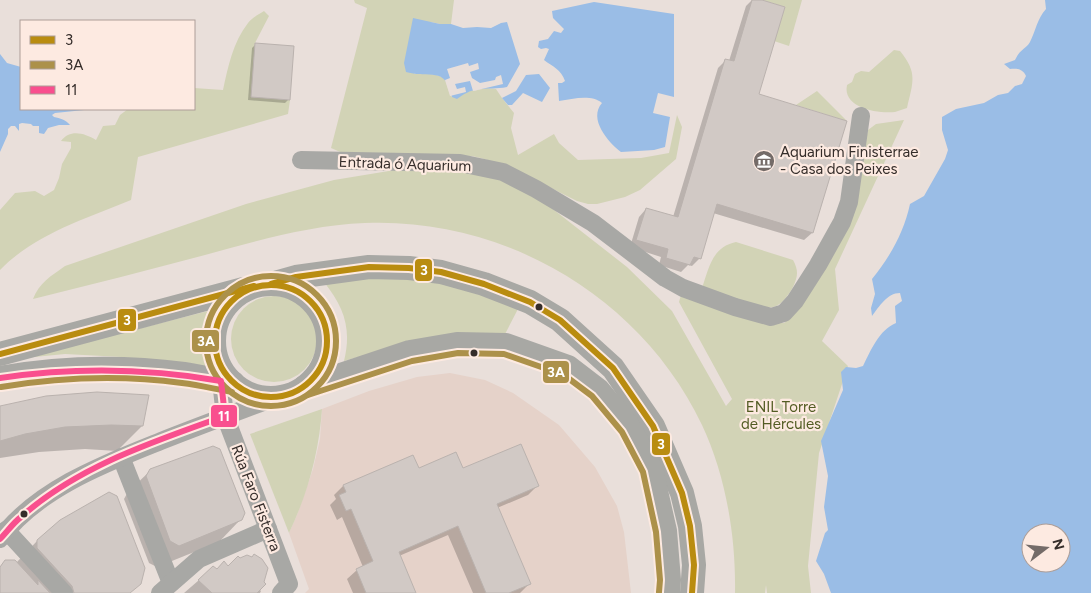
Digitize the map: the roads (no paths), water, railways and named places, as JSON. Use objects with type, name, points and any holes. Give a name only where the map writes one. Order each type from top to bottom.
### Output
[{"type":"main road","points":[[0,354],[296,277],[369,267],[409,268],[441,272],[484,284],[530,302],[560,320],[613,368],[653,426],[682,492],[690,526],[694,565],[692,593]]},
{"type":"main road","points":[[225,378],[216,353],[214,336],[218,320],[226,305],[239,294],[262,285],[288,286],[304,294],[317,307],[325,322],[328,340],[325,358],[317,374],[305,387]]},
{"type":"main road","points":[[0,378],[54,371],[136,369],[225,378],[245,392],[259,396],[276,397],[290,394],[305,387],[410,352],[457,344],[506,345],[568,367],[598,390],[629,428],[651,469],[665,531],[669,580],[668,593]]},
{"type":"street","name":"Entrada ó Aquarium","points":[[301,160],[460,163],[503,172],[586,219],[648,266],[683,288],[735,307],[770,316],[784,313],[795,301],[814,272],[842,222],[849,202],[861,116]]},
{"type":"street","name":"Rúa Faro Fisterra","points":[[225,378],[225,416],[289,584],[280,593]]},
{"type":"street","points":[[64,593],[3,535],[34,505],[72,480],[121,457],[276,397]]},
{"type":"street","points":[[121,457],[165,588],[199,559],[268,529]]},
{"type":"water","points":[[1045,0],[1091,0],[1091,593],[831,593],[824,574],[816,561],[825,533],[828,530],[824,507],[828,476],[821,441],[843,390],[841,372],[846,367],[856,368],[863,366],[880,335],[896,323],[895,306],[902,301],[900,293],[891,295],[872,316],[871,308],[875,294],[872,279],[896,244],[910,204],[924,196],[945,159],[948,150],[942,130],[942,117],[956,109],[984,103],[998,95],[1008,93],[1015,86],[1022,84],[1026,76],[1023,72],[1017,69],[1010,69],[1004,64],[1015,60],[1028,44],[1046,9]]},
{"type":"water","points":[[594,2],[674,14],[674,97],[658,93],[653,113],[670,117],[665,147],[654,150],[621,152],[601,130],[598,123],[598,109],[602,103],[598,100],[587,98],[559,101],[558,83],[565,81],[559,71],[544,60],[549,49],[538,47],[539,41],[548,39],[554,31],[561,33],[564,29],[553,18],[552,11]]},
{"type":"water","points":[[413,18],[440,24],[451,24],[463,28],[491,28],[507,22],[520,64],[507,87],[470,91],[457,99],[452,97],[449,87],[441,77],[406,72],[404,63]]},
{"type":"water","points":[[0,54],[7,63],[20,67],[20,110],[84,110],[55,113],[52,115],[54,117],[70,125],[48,128],[44,134],[39,133],[39,126],[31,124],[19,124],[19,131],[15,126],[11,126],[8,129],[8,134],[0,152]]},
{"type":"water","points":[[539,74],[550,88],[542,102],[523,93],[512,105],[508,105],[502,98],[516,91],[526,75]]},
{"type":"place","name":"Aquarium Finisterrae - Casa dos Peixes","points":[[764,161]]},
{"type":"park label","name":"ENIL Torre de Hércules","points":[[781,416]]}]
